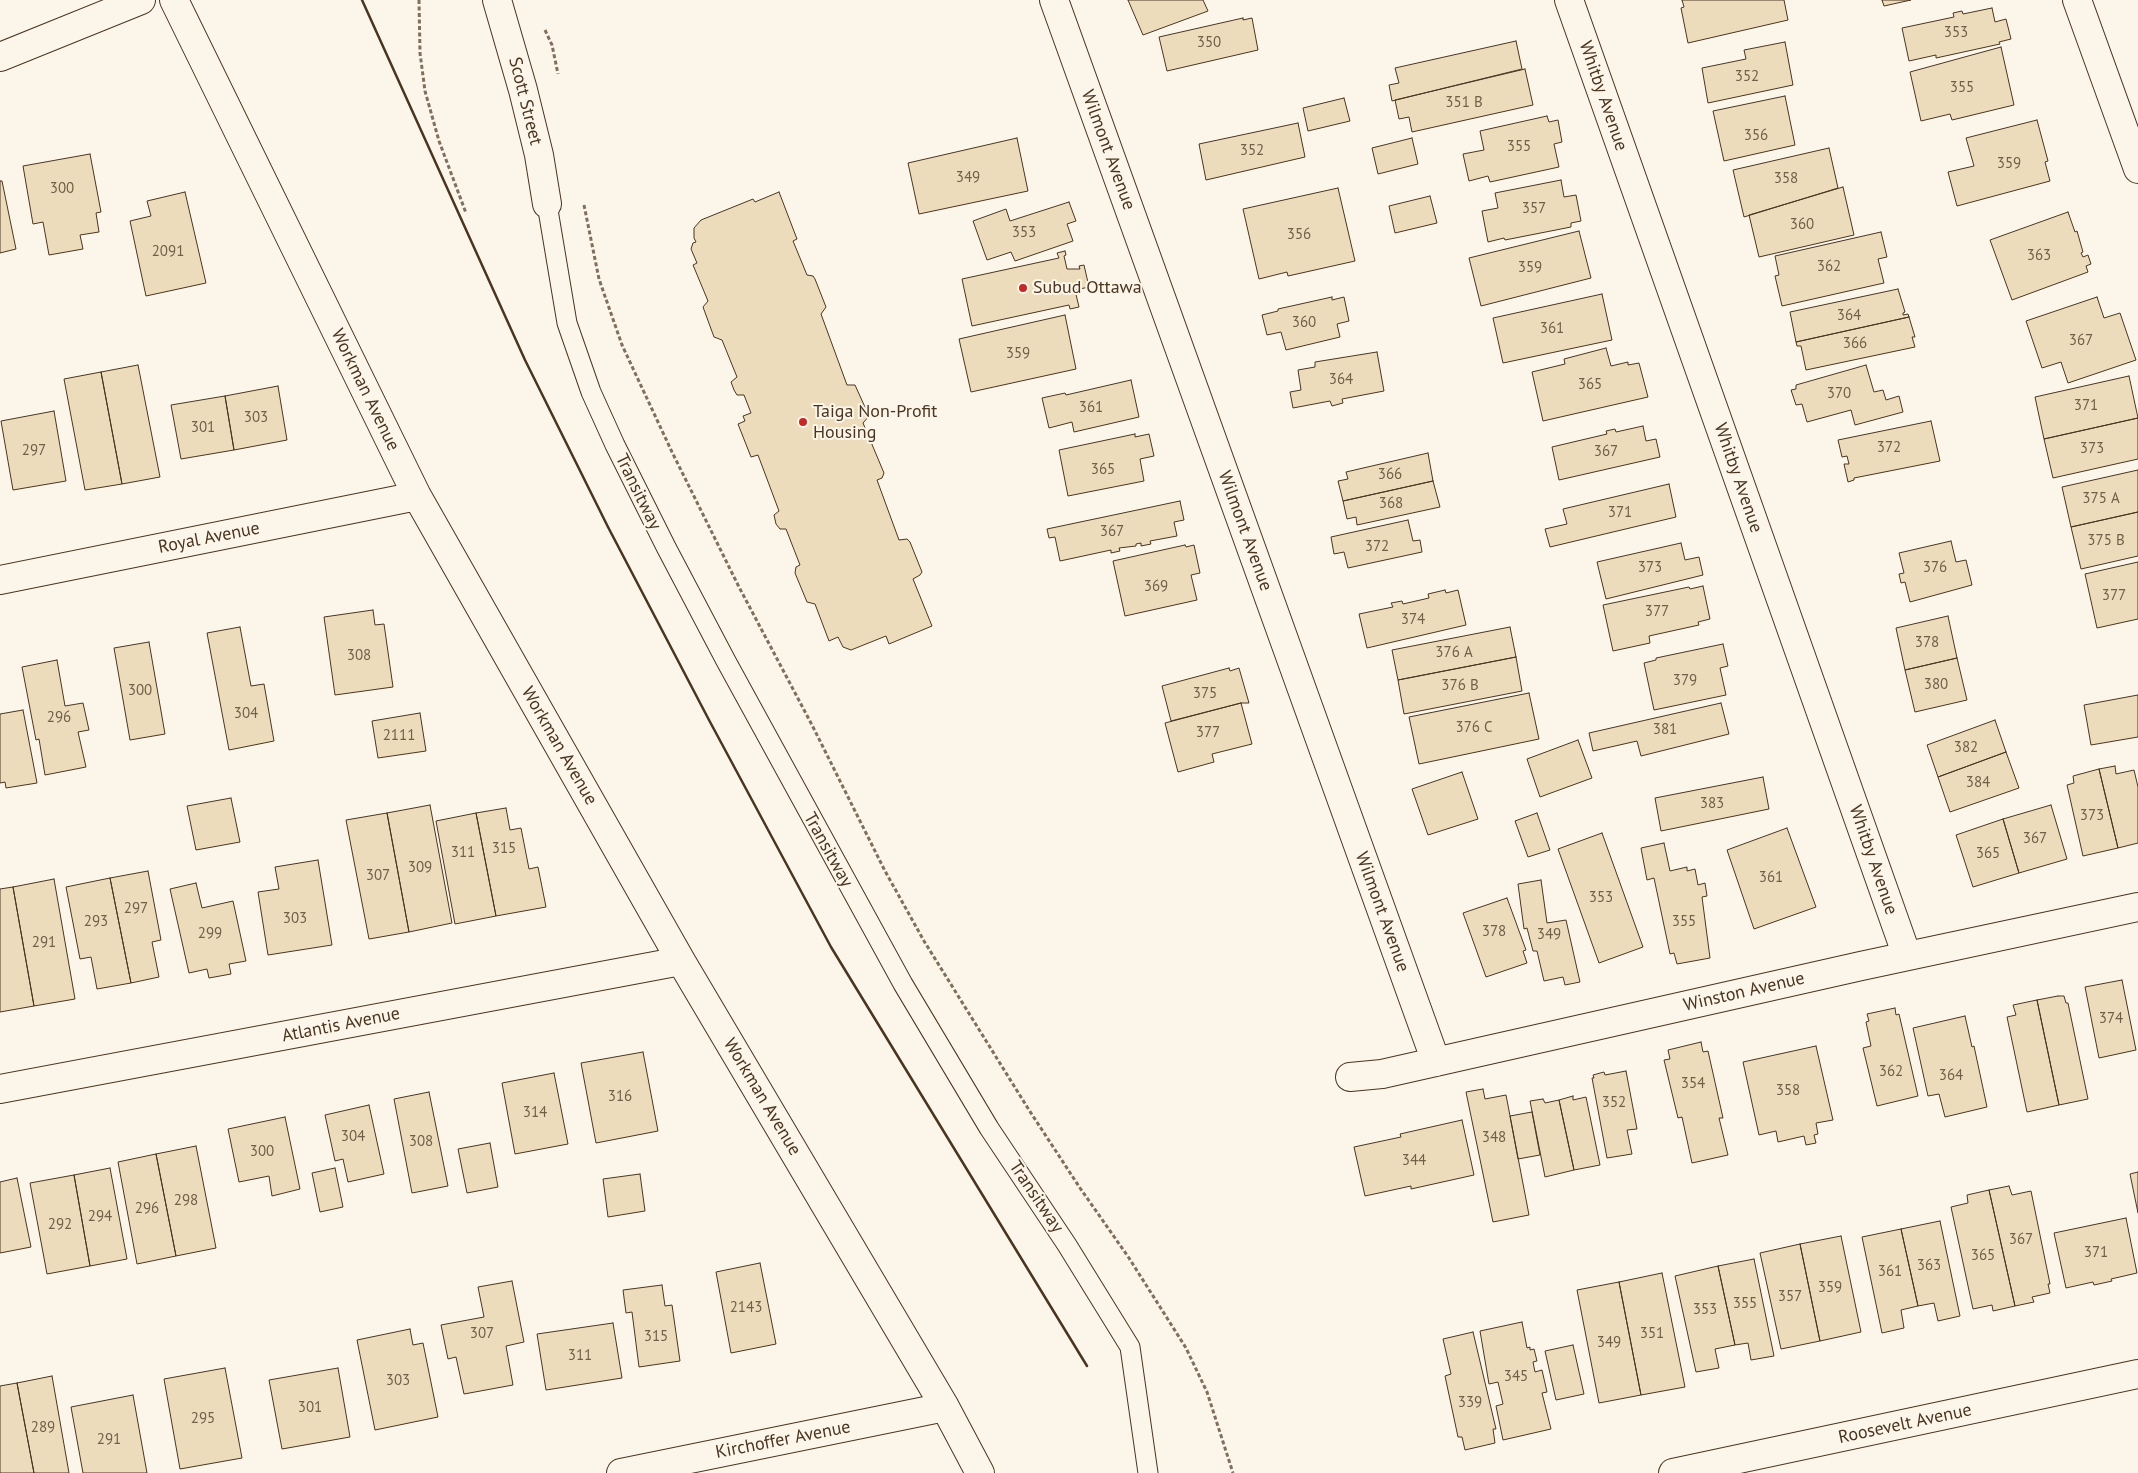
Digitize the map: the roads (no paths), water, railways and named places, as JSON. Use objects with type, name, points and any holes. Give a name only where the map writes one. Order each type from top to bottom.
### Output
[{"type":"street","points":[[0,56],[141,0]]},
{"type":"street","name":"Workman Avenue","points":[[174,0],[417,496],[681,961],[945,1408],[980,1473]]},
{"type":"street","name":"Scott Street","points":[[498,0],[539,154],[547,204]]},
{"type":"street","name":"Wilmont Avenue","points":[[1054,0],[1436,1062]]},
{"type":"street","name":"Whitby Avenue","points":[[1569,0],[1906,956]]},
{"type":"street","points":[[2077,0],[2138,169]]},
{"type":"street","name":"Royal Avenue","points":[[0,580],[417,496]]},
{"type":"street","name":"Winston Avenue","points":[[1350,1077],[1382,1074],[1906,956],[2138,907]]},
{"type":"street","name":"Atlantis Avenue","points":[[0,1089],[681,961]]},
{"type":"street","name":"Roosevelt Avenue","points":[[1672,1473],[2138,1374]]},
{"type":"street","name":"Kirchoffer Avenue","points":[[621,1473],[945,1408]]},
{"type":"lane","name":"Transitway","points":[[547,204],[562,298],[575,350],[607,427],[666,547],[807,812],[903,984],[989,1128],[1067,1245],[1130,1347],[1134,1363],[1148,1473]]},
{"type":"place","name":"Subud Ottawa","points":[[1023,288]]},
{"type":"place","name":"Taiga Non-Profit Housing","points":[[803,422]]}]
